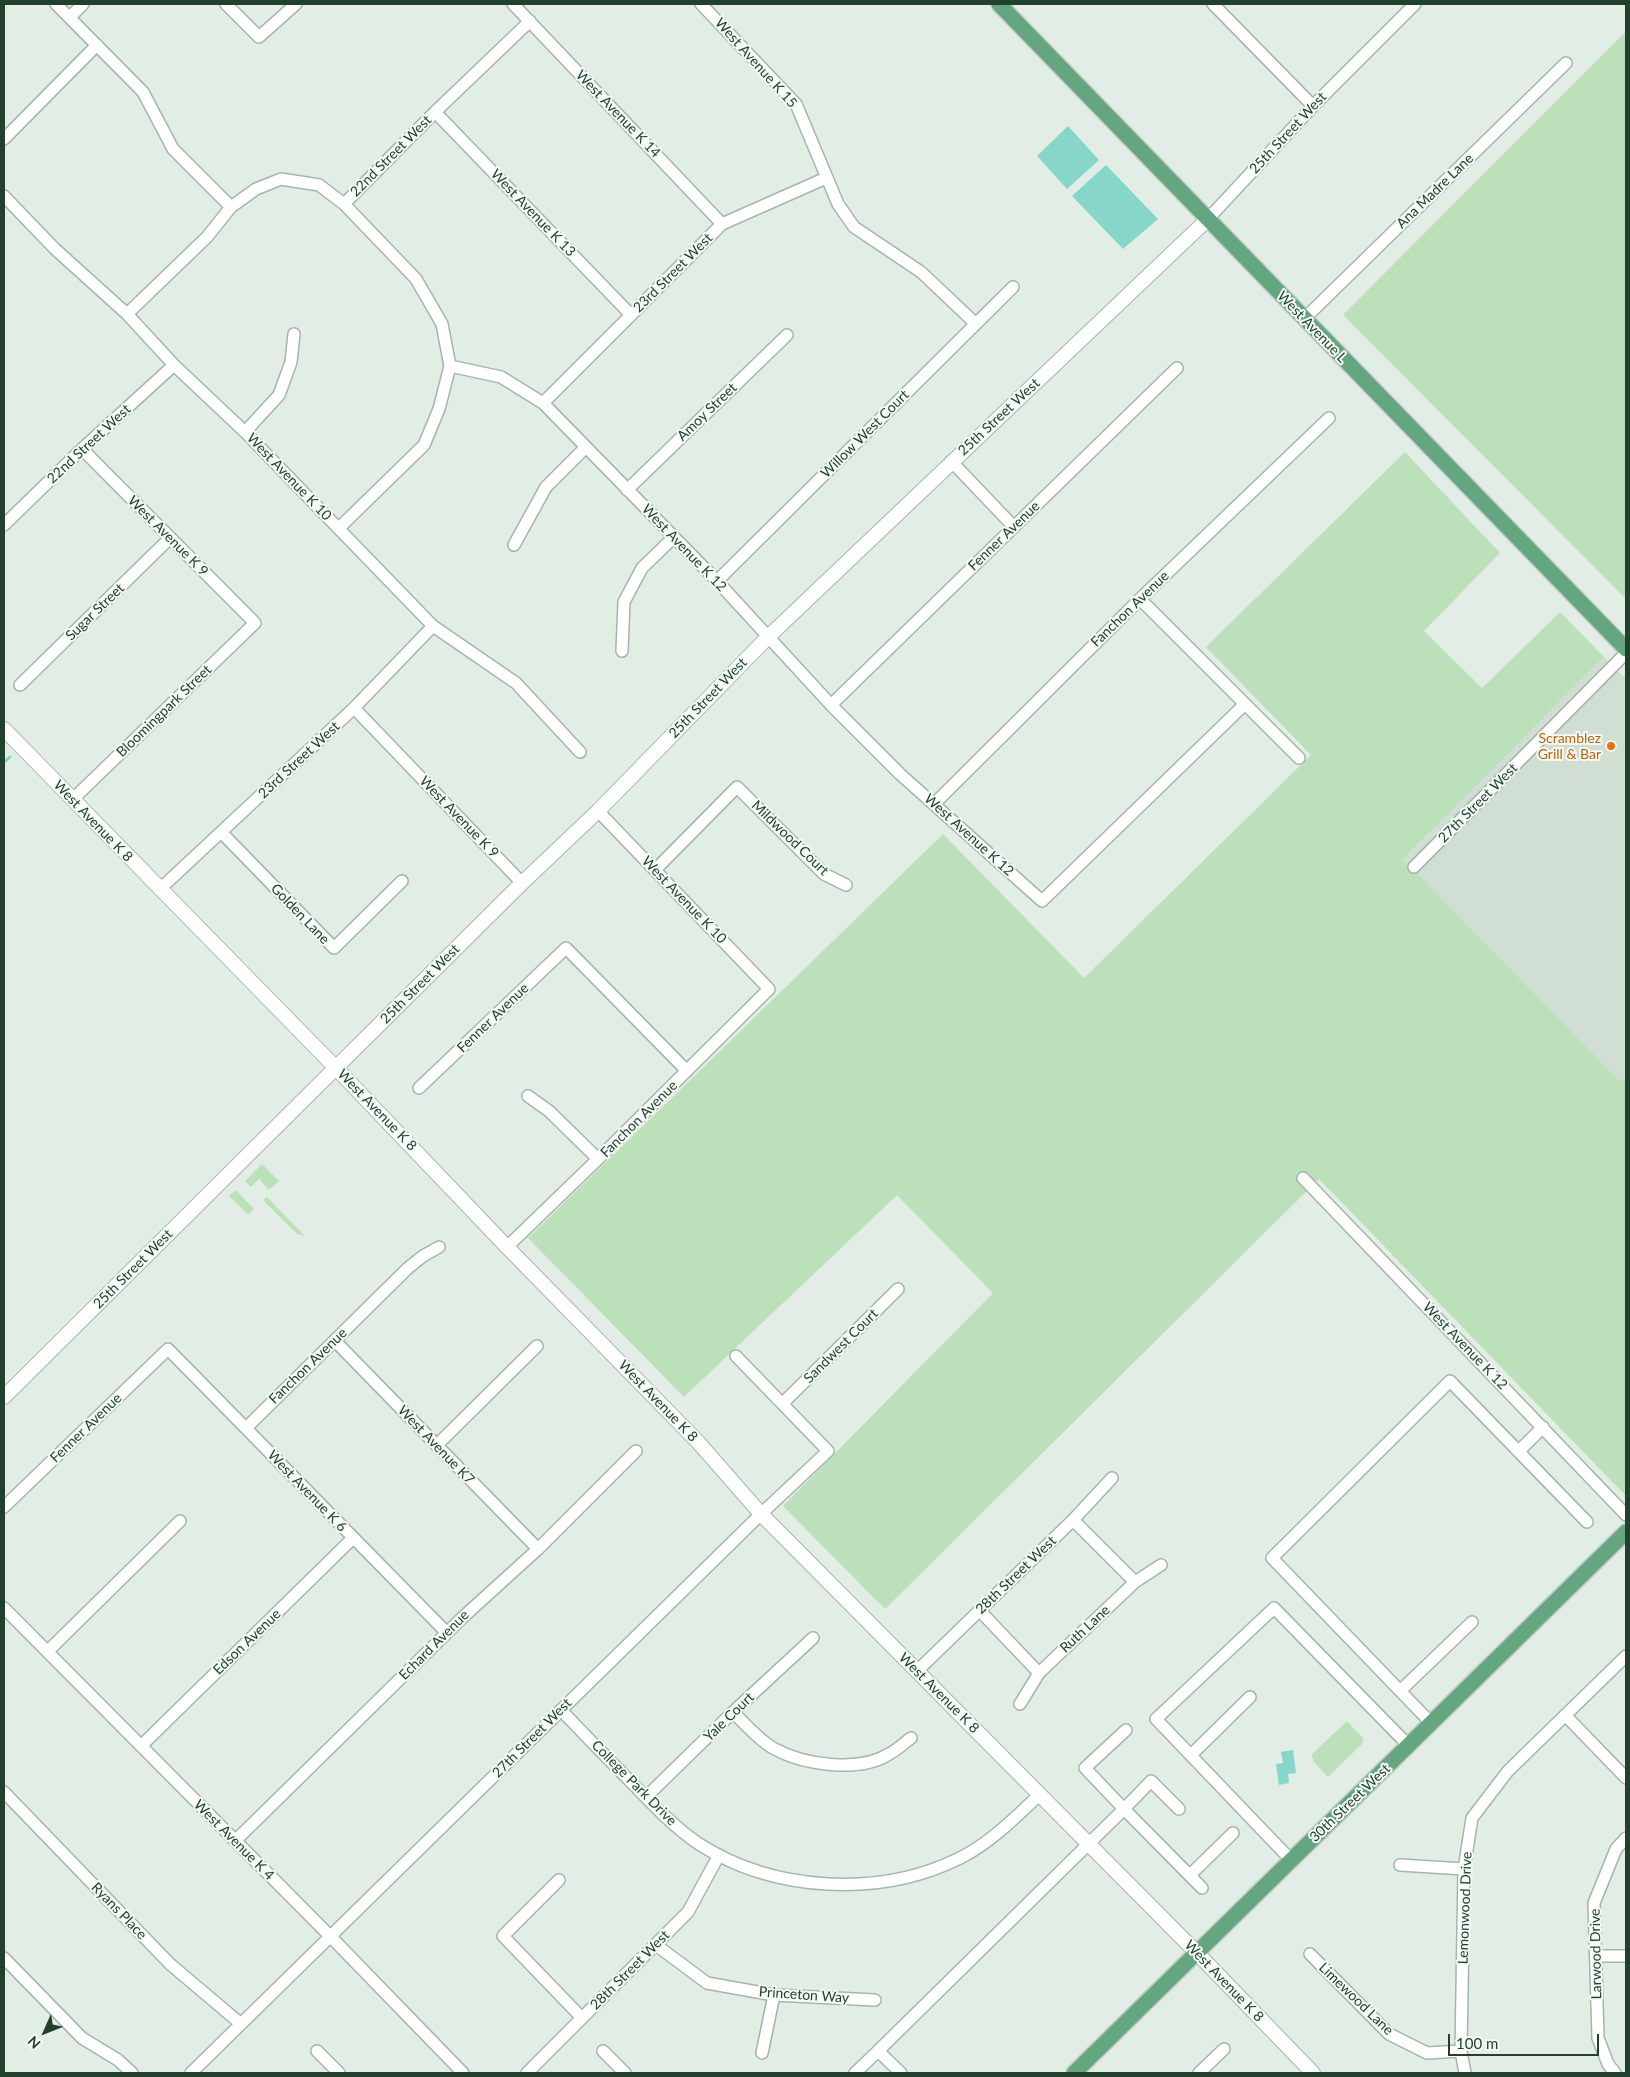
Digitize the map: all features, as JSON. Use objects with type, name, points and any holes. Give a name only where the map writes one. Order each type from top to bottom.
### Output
[{"type":"main road","name":"West Avenue L","points":[[1000,4],[1626,651]]},
{"type":"main road","name":"30th Street West","points":[[1074,2073],[1626,1532]]},
{"type":"street","points":[[56,4],[143,92],[173,149],[231,207]]},
{"type":"street","points":[[70,17],[83,4]]},
{"type":"street","points":[[226,4],[259,37],[296,4]]},
{"type":"street","name":"West Avenue K 14","points":[[513,4],[722,224]]},
{"type":"street","name":"West Avenue K 15","points":[[701,4],[796,104],[838,204],[854,228],[921,272],[976,324]]},
{"type":"street","points":[[1213,4],[1312,106]]},
{"type":"street","name":"25th Street West","points":[[4,1397],[522,883],[598,811],[767,638],[1208,219],[1312,106],[1415,4]]},
{"type":"street","name":"22nd Street West","points":[[127,314],[207,237],[231,207],[256,189],[281,179],[319,185],[344,204],[435,112],[530,21]]},
{"type":"street","points":[[4,139],[97,45]]},
{"type":"street","name":"Ana Madre Lane","points":[[1304,319],[1566,63]]},
{"type":"street","name":"West Avenue K 13","points":[[435,112],[631,314]]},
{"type":"street","name":"23rd Street West","points":[[543,403],[722,224],[826,178]]},
{"type":"street","name":"West Avenue K 10","points":[[4,196],[55,249],[127,314],[174,365],[245,432],[433,626],[516,683],[580,752]]},
{"type":"street","points":[[339,528],[424,445],[439,409],[450,366],[442,324],[416,279],[344,204]]},
{"type":"street","name":"Willow West Court","points":[[717,581],[1013,287]]},
{"type":"street","points":[[245,432],[279,395],[291,362],[294,334]]},
{"type":"street","name":"Amoy Street","points":[[628,490],[787,335]]},
{"type":"street","name":"22nd Street West","points":[[4,525],[82,449],[174,365]]},
{"type":"street","name":"West Avenue K 12","points":[[450,366],[501,377],[543,403],[717,581],[767,638],[900,774],[1042,901],[1245,704]]},
{"type":"street","name":"Fenner Avenue","points":[[831,705],[1177,368]]},
{"type":"street","name":"Fanchon Avenue","points":[[935,804],[1140,599],[1329,418]]},
{"type":"street","points":[[514,545],[546,487],[586,447]]},
{"type":"street","name":"West Avenue K 9","points":[[82,449],[255,623]]},
{"type":"street","points":[[951,462],[1014,527]]},
{"type":"street","name":"Sugar Street","points":[[20,685],[170,538]]},
{"type":"street","points":[[622,651],[624,602],[642,568],[673,538]]},
{"type":"street","points":[[1140,599],[1299,758]]},
{"type":"street","name":"Bloomingpark Street","points":[[72,800],[255,623]]},
{"type":"street","name":"23rd Street West","points":[[160,889],[354,708],[433,626]]},
{"type":"street","name":"27th Street West","points":[[1414,867],[1626,651]]},
{"type":"street","name":"West Avenue K 9","points":[[354,708],[522,883]]},
{"type":"street","name":"West Avenue K 8","points":[[4,729],[698,1442],[761,1514],[1040,1794],[1313,2073]]},
{"type":"street","name":"Mildwood Court","points":[[655,870],[737,787],[824,874],[846,885]]},
{"type":"street","name":"West Avenue K 10","points":[[598,811],[769,989]]},
{"type":"street","name":"Golden Lane","points":[[221,832],[334,948],[402,881]]},
{"type":"street","name":"Fenner Avenue","points":[[420,1088],[566,948],[687,1071]]},
{"type":"street","name":"Fanchon Avenue","points":[[507,1247],[769,989]]},
{"type":"street","points":[[528,1096],[549,1111],[598,1159]]},
{"type":"street","name":"West Avenue K 12","points":[[1303,1178],[1626,1515]]},
{"type":"street","name":"Fanchon Avenue","points":[[246,1428],[408,1268],[423,1256],[439,1247]]},
{"type":"street","name":"Sandwest Court","points":[[783,1403],[898,1288]]},
{"type":"street","name":"West Avenue K7","points":[[335,1341],[538,1549]]},
{"type":"street","points":[[437,1445],[537,1346]]},
{"type":"street","name":"Fenner Avenue","points":[[4,1507],[168,1349]]},
{"type":"street","name":"West Avenue K 6","points":[[168,1349],[447,1633]]},
{"type":"street","points":[[736,1356],[783,1403]]},
{"type":"street","points":[[1432,1724],[1272,1558],[1450,1382],[1519,1450],[1587,1522]]},
{"type":"street","name":"27th Street West","points":[[191,2073],[761,1514],[828,1451],[783,1403]]},
{"type":"street","points":[[1519,1450],[1543,1427]]},
{"type":"street","name":"Echard Avenue","points":[[235,1841],[447,1633],[538,1549],[636,1451]]},
{"type":"street","name":"28th Street West","points":[[917,1671],[1074,1520],[1112,1478]]},
{"type":"street","points":[[1074,1520],[1135,1582]]},
{"type":"street","points":[[48,1651],[180,1521]]},
{"type":"street","name":"Edson Avenue","points":[[141,1746],[354,1538]]},
{"type":"street","name":"Ruth Lane","points":[[1020,1704],[1039,1673],[1135,1582],[1161,1565]]},
{"type":"street","name":"West Avenue K 4","points":[[4,1608],[331,1937],[463,2073]]},
{"type":"street","points":[[1291,1860],[1156,1719],[1274,1608],[1408,1746]]},
{"type":"street","points":[[980,1611],[1039,1673]]},
{"type":"street","points":[[1400,1691],[1472,1622]]},
{"type":"street","name":"Yale Court","points":[[646,1797],[733,1712],[813,1638]]},
{"type":"street","name":"Lemonwood Drive","points":[[1465,2073],[1461,2051],[1464,1869],[1472,1818],[1508,1771],[1626,1656]]},
{"type":"street","points":[[1190,1755],[1250,1697]]},
{"type":"street","name":"College Park Drive","points":[[561,1710],[665,1817],[698,1843],[746,1868],[793,1881],[843,1884],[900,1879],[960,1858],[999,1831],[1040,1794]]},
{"type":"street","points":[[733,1712],[773,1748],[803,1760],[834,1766],[864,1763],[888,1755],[911,1738]]},
{"type":"street","points":[[1565,1715],[1626,1778]]},
{"type":"street","points":[[1126,1730],[1085,1768],[1202,1888]]},
{"type":"street","points":[[855,2073],[1090,1845],[1151,1781],[1179,1809]]},
{"type":"street","name":"Ryans Place","points":[[4,1792],[170,1964],[241,2024]]},
{"type":"street","points":[[1190,1875],[1233,1833]]},
{"type":"street","name":"Larwood Drive","points":[[1615,2073],[1608,2064],[1598,2038],[1594,1903],[1616,1849],[1626,1838]]},
{"type":"street","name":"28th Street West","points":[[527,2073],[688,1912],[719,1855]]},
{"type":"street","points":[[1400,1865],[1464,1869]]},
{"type":"street","points":[[558,1880],[503,1936],[582,2018]]},
{"type":"street","name":"Princeton Way","points":[[656,1945],[707,1983],[774,1996],[875,2000]]},
{"type":"street","name":"Limewood Lane","points":[[1310,1954],[1389,2034],[1427,2053],[1461,2051]]},
{"type":"street","points":[[1596,1956],[1626,1956]]},
{"type":"street","points":[[4,1958],[82,2038],[118,2060],[132,2073]]},
{"type":"street","points":[[762,2053],[774,1996]]},
{"type":"street","points":[[1199,2073],[1224,2048]]},
{"type":"street","points":[[878,2050],[901,2073]]},
{"type":"street","points":[[317,2051],[339,2073]]},
{"type":"street","points":[[603,2051],[625,2073]]},
{"type":"shaded area","points":[[1604,657],[1626,679],[1626,1078],[1622,1083],[1403,859]]},
{"type":"green space","points":[[1626,31],[1626,599],[1343,315]]},
{"type":"green space","points":[[1405,452],[1500,553],[1424,631],[1482,688],[1560,612],[1604,657],[1403,859],[1621,1082],[1626,1078],[1626,1496],[1319,1179],[885,1609],[783,1506],[993,1293],[897,1195],[684,1397],[528,1238],[943,834],[1084,978],[1311,755],[1206,647]]},
{"type":"green space","points":[[262,1164],[279,1181],[269,1190],[260,1178],[251,1187],[245,1181]]},
{"type":"green space","points":[[236,1190],[254,1209],[248,1215],[229,1196]]},
{"type":"green space","points":[[267,1197],[305,1236],[297,1234],[263,1200]]},
{"type":"green space","points":[[1347,1721],[1363,1738],[1362,1744],[1328,1777],[1313,1761],[1312,1754]]},
{"type":"water","points":[[1068,126],[1099,160],[1067,189],[1037,156]]},
{"type":"water","points":[[1106,165],[1158,219],[1123,249],[1072,196]]},
{"type":"water","points":[[1293,1750],[1296,1773],[1288,1774],[1289,1783],[1279,1785],[1276,1764],[1283,1763],[1281,1752]]},
{"type":"waterway","points":[[4,762],[10,757]]},
{"type":"place","name":"Scramblez Grill & Bar","points":[[1611,746]]}]
